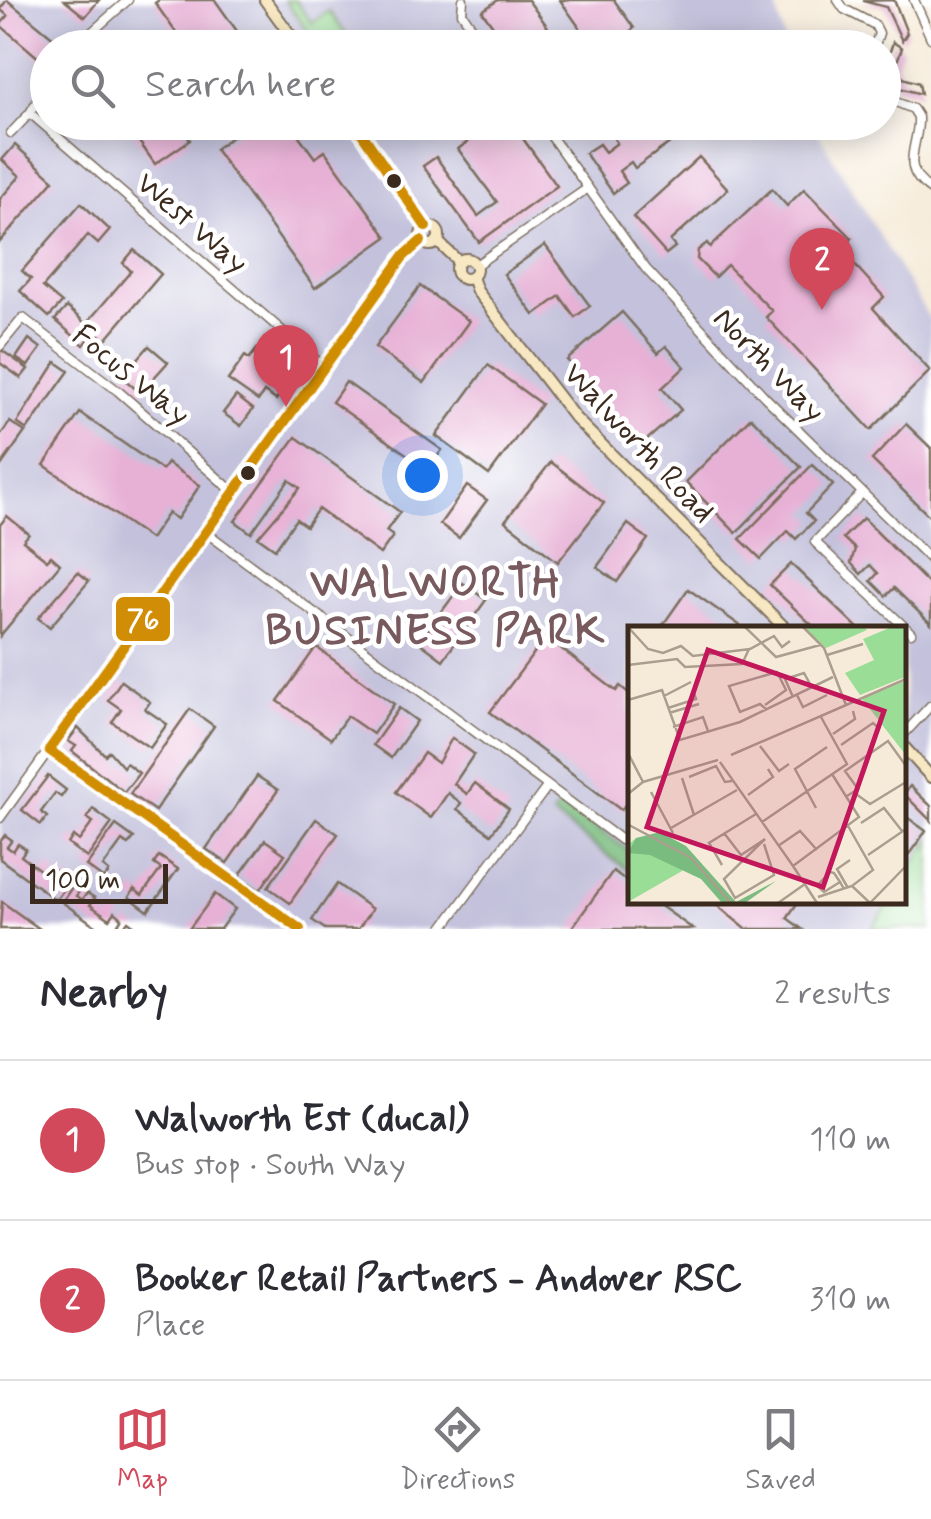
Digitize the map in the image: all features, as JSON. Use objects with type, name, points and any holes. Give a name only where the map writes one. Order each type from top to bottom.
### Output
[{"type":"street","points":[[94,30],[128,0]]},
{"type":"street","points":[[265,0],[287,30]]},
{"type":"street","points":[[463,0],[462,13],[474,30]]},
{"type":"street","points":[[838,0],[844,10],[876,25],[876,30]]},
{"type":"street","points":[[914,0],[931,38]]},
{"type":"street","points":[[901,105],[918,117],[910,156],[921,182],[931,190]]},
{"type":"street","points":[[12,132],[30,113]]},
{"type":"street","name":"West Way","points":[[61,140],[324,367]]},
{"type":"street","name":"Walworth Road","points":[[366,140],[426,227],[436,229],[437,242],[459,262],[459,277],[472,278],[477,291],[575,418],[783,626]]},
{"type":"street","name":"North Way","points":[[553,140],[646,269],[931,560]]},
{"type":"street","points":[[472,278],[476,265],[588,188]]},
{"type":"street","points":[[0,818],[403,257],[421,241],[426,227]]},
{"type":"street","points":[[421,241],[429,246],[437,242]]},
{"type":"street","points":[[459,262],[468,259],[476,265]]},
{"type":"street","name":"Focus Way","points":[[0,346],[23,318],[118,391],[236,494]]},
{"type":"street","points":[[862,493],[815,542],[904,626]]},
{"type":"street","points":[[207,533],[547,787],[621,840],[628,841]]},
{"type":"street","points":[[906,628],[911,633]]},
{"type":"street","points":[[906,732],[931,705]]},
{"type":"street","points":[[906,749],[931,776]]},
{"type":"street","points":[[49,750],[300,929]]},
{"type":"street","points":[[442,929],[547,787]]},
{"type":"shaded area","name":"WALWORTH BUSINESS PARK","points":[[0,0],[774,0],[782,30],[30,30],[30,140],[822,140],[931,321],[931,838],[906,877],[906,626],[628,626],[628,904],[889,904],[872,929],[0,929]]},
{"type":"green space","points":[[285,0],[295,0],[312,23],[329,11],[343,30],[307,30]]},
{"type":"green space","points":[[561,803],[628,850],[628,870],[552,815]]},
{"type":"green space","points":[[931,838],[931,929],[872,929],[889,904],[906,904],[906,877]]},
{"type":"building","points":[[7,0],[44,30],[30,30],[30,51],[0,25],[8,16],[0,9]]},
{"type":"building","points":[[64,0],[99,0],[85,17]]},
{"type":"building","points":[[215,0],[236,30],[174,30],[155,3]]},
{"type":"building","points":[[498,0],[528,0],[550,30],[496,30],[482,11]]},
{"type":"building","points":[[560,0],[614,0],[634,28],[632,30],[581,30]]},
{"type":"building","points":[[894,0],[907,33],[902,41],[901,30],[897,30],[886,7],[863,1]]},
{"type":"building","points":[[901,74],[919,83],[921,94],[901,88]]},
{"type":"building","points":[[138,140],[190,140],[155,164]]},
{"type":"building","points":[[227,140],[302,140],[315,158],[325,151],[387,237],[315,288],[215,149]]},
{"type":"building","points":[[470,140],[524,140],[557,186],[479,242],[423,166],[436,157],[478,216],[497,202],[458,149]]},
{"type":"building","points":[[615,140],[674,140],[635,168],[631,162],[619,171],[627,183],[613,193],[585,153],[599,144],[605,152],[617,143]]},
{"type":"building","points":[[15,145],[54,180],[0,242],[0,199],[20,176],[2,160]]},
{"type":"building","points":[[699,157],[728,189],[670,241],[675,247],[666,254],[633,217]]},
{"type":"building","points":[[772,189],[787,206],[804,189],[852,238],[835,261],[843,271],[853,263],[884,297],[873,308],[930,371],[871,430],[766,317],[772,311],[727,265],[715,277],[697,259],[698,250],[707,243],[710,247]]},
{"type":"building","points":[[81,203],[110,230],[98,244],[88,235],[43,287],[62,303],[49,317],[20,291],[31,279],[22,271]]},
{"type":"building","points":[[545,245],[590,306],[575,317],[560,296],[534,315],[504,274]]},
{"type":"building","points":[[134,250],[161,274],[105,340],[95,331],[84,345],[55,320],[67,307],[86,324],[131,271],[123,263]]},
{"type":"building","points":[[420,286],[469,321],[424,383],[375,347]]},
{"type":"building","points":[[622,312],[658,353],[666,346],[685,367],[662,388],[681,410],[641,445],[567,360]]},
{"type":"building","points":[[29,339],[41,348],[28,366],[16,358]]},
{"type":"building","points":[[149,346],[168,362],[140,393],[122,377]]},
{"type":"building","points":[[0,349],[28,369],[21,378],[0,363]]},
{"type":"building","points":[[257,349],[291,378],[276,400],[264,392],[258,401],[228,380],[245,356],[249,359]]},
{"type":"building","points":[[56,362],[69,371],[27,430],[17,423]]},
{"type":"building","points":[[488,365],[541,404],[489,475],[436,436]]},
{"type":"building","points":[[346,382],[442,450],[428,469],[332,402]]},
{"type":"building","points":[[236,396],[253,409],[241,426],[223,413]]},
{"type":"building","points":[[80,413],[162,470],[167,463],[200,485],[177,519],[168,513],[150,539],[44,465]]},
{"type":"building","points":[[751,417],[801,467],[736,533],[686,482]]},
{"type":"building","points":[[10,422],[25,432],[0,467],[0,436]]},
{"type":"building","points":[[906,424],[931,448],[931,518],[872,460]]},
{"type":"building","points":[[296,437],[400,512],[386,531],[393,536],[380,554],[318,509],[306,526],[296,519],[275,549],[258,537],[300,488],[289,480],[251,533],[235,521]]},
{"type":"building","points":[[551,462],[604,503],[558,562],[505,521]]},
{"type":"building","points":[[812,465],[833,485],[806,513],[814,521],[796,539],[788,531],[761,559],[740,539]]},
{"type":"building","points":[[467,486],[487,500],[459,538],[440,524]]},
{"type":"building","points":[[7,516],[29,534],[23,541],[47,560],[51,556],[60,564],[0,636],[0,525]]},
{"type":"building","points":[[863,518],[931,586],[931,624],[894,588],[886,596],[871,581],[878,573],[870,565],[861,574],[851,563],[855,549],[843,538]]},
{"type":"building","points":[[628,524],[648,539],[617,582],[597,567]]},
{"type":"building","points":[[791,564],[856,626],[813,626],[770,585]]},
{"type":"building","points":[[78,572],[89,581],[50,627],[38,618]]},
{"type":"building","points":[[463,583],[486,600],[443,660],[419,642]]},
{"type":"building","points":[[688,589],[741,626],[662,626]]},
{"type":"building","points":[[546,637],[616,691],[620,686],[628,692],[628,801],[621,810],[490,712]]},
{"type":"building","points":[[316,647],[394,704],[373,734],[347,716],[331,739],[278,701]]},
{"type":"building","points":[[121,681],[150,702],[145,709],[167,724],[150,748],[112,722],[121,709],[108,700]]},
{"type":"building","points":[[399,708],[417,721],[391,758],[373,745]]},
{"type":"building","points":[[190,709],[214,726],[155,811],[130,794]]},
{"type":"building","points":[[78,728],[105,755],[109,751],[123,767],[126,763],[139,773],[124,792],[72,751],[76,746],[68,741]]},
{"type":"building","points":[[452,738],[474,754],[454,784],[467,794],[475,783],[509,809],[491,834],[457,809],[461,803],[448,793],[431,818],[396,792],[424,753],[438,763]]},
{"type":"building","points":[[48,776],[66,790],[61,797],[55,793],[41,812],[47,817],[41,825],[22,810]]},
{"type":"building","points":[[257,776],[278,790],[227,863],[206,849]]},
{"type":"building","points":[[910,786],[931,806],[931,821],[906,796]]},
{"type":"building","points":[[93,809],[112,823],[87,858],[68,844],[73,836],[79,841],[93,822],[87,818]]},
{"type":"building","points":[[906,816],[926,831],[906,858]]},
{"type":"building","points":[[316,819],[338,834],[290,903],[268,887]]},
{"type":"building","points":[[116,825],[134,838],[128,845],[122,841],[103,867],[109,872],[104,879],[86,866]]},
{"type":"building","points":[[5,835],[12,840],[7,847],[13,851],[18,844],[26,849],[21,856],[44,873],[49,866],[57,872],[52,879],[57,882],[62,875],[70,881],[56,900],[0,859],[0,842]]},
{"type":"building","points":[[265,840],[285,854],[260,890],[239,876]]},
{"type":"building","points":[[159,856],[178,869],[148,911],[129,897],[134,889],[142,895],[161,869],[154,864]]},
{"type":"building","points":[[613,871],[628,882],[628,904],[658,904],[693,929],[571,929]]},
{"type":"building","points":[[74,884],[81,889],[76,896],[82,900],[87,893],[95,898],[90,905],[110,919],[115,912],[122,918],[118,924],[123,928],[128,921],[139,929],[100,929],[62,902]]},
{"type":"building","points":[[337,884],[372,909],[358,929],[325,929],[312,920]]},
{"type":"building","points":[[215,894],[235,909],[220,929],[189,929]]},
{"type":"building","points":[[2,902],[40,929],[0,929]]},
{"type":"building","points":[[715,904],[797,904],[787,918],[802,929],[746,929]]},
{"type":"transit line","name":"76","points":[[366,140],[426,227]]},
{"type":"transit line","name":"76","points":[[300,929],[49,750],[403,257],[421,241]]},
{"type":"place","name":"Booker Retail Partners - Andover RSC","points":[[822,310]]},
{"type":"place","name":"Walworth Est (ducal)","points":[[286,407]]},
{"type":"district","name":"WALWORTH BUSINESS PARK","points":[[436,605]]}]
